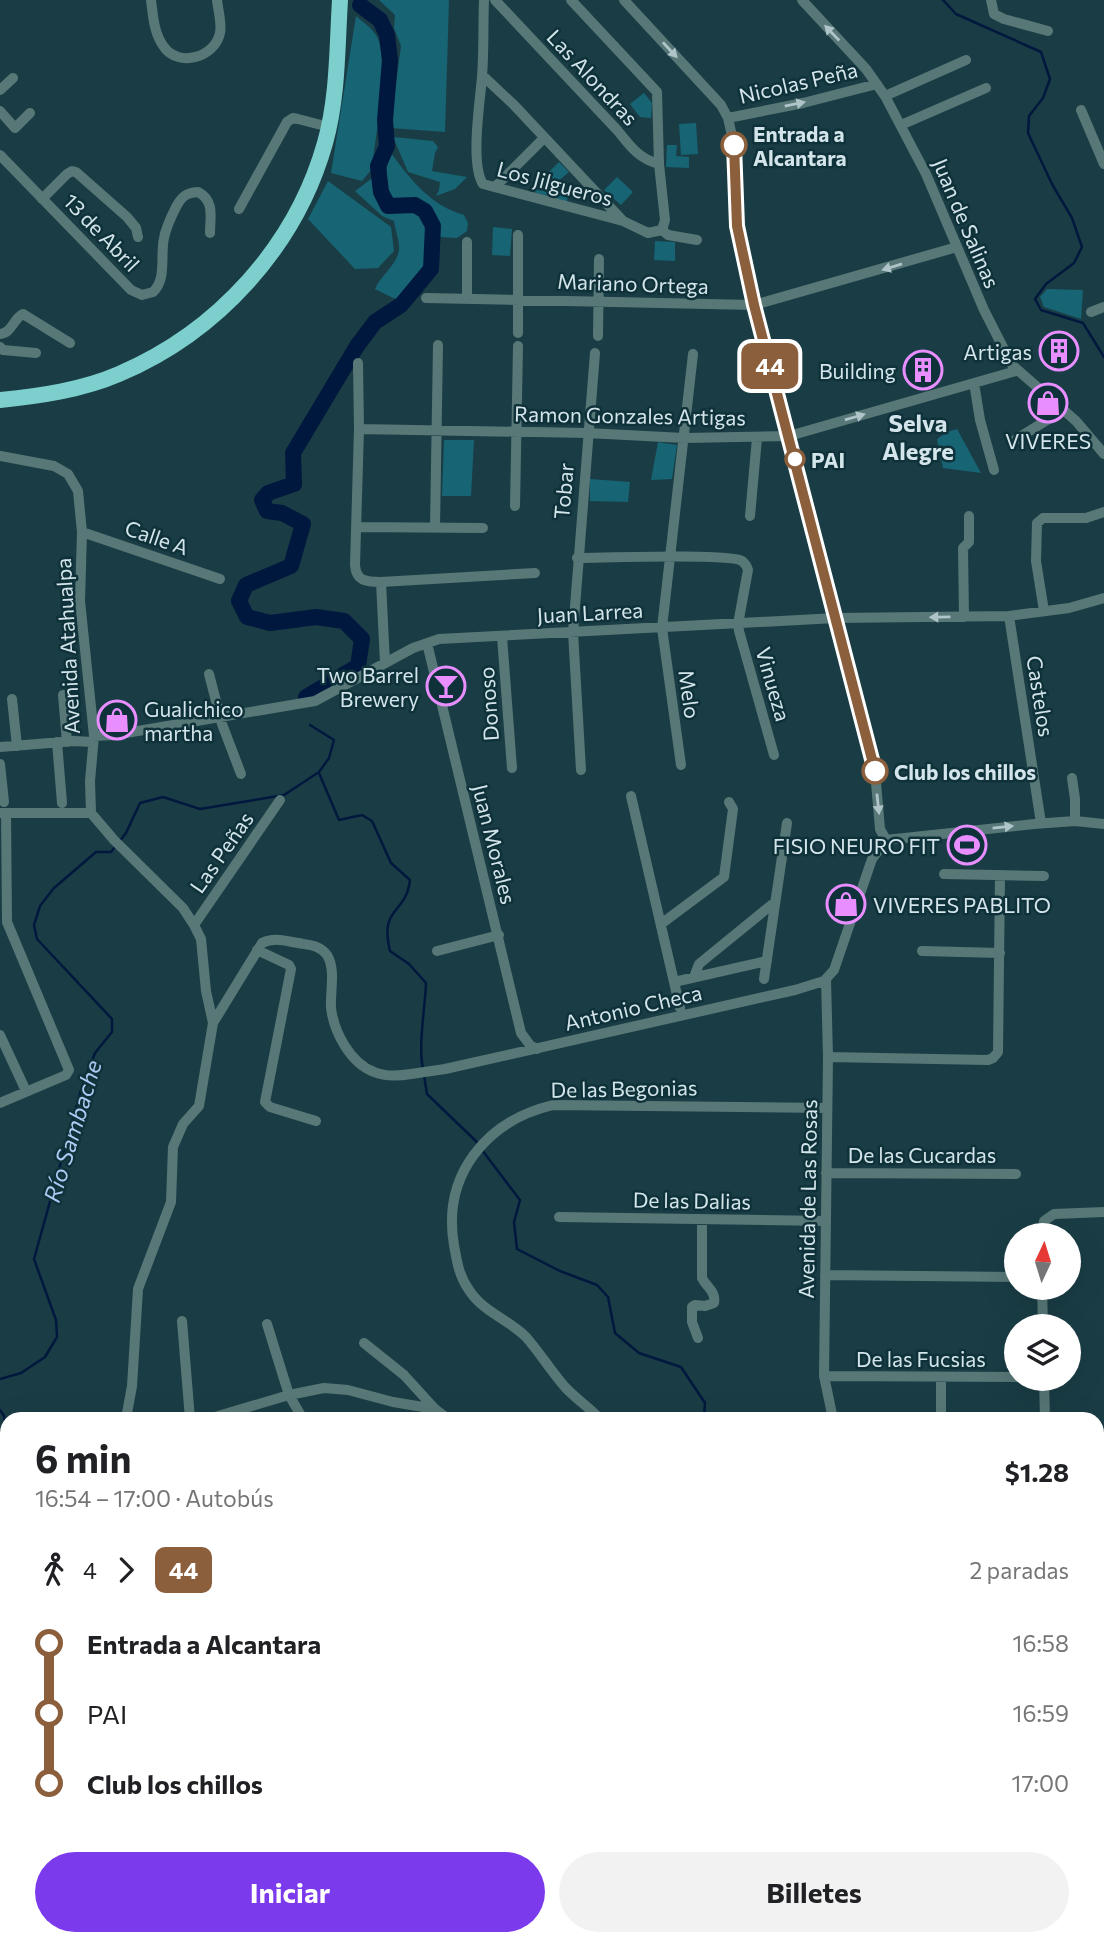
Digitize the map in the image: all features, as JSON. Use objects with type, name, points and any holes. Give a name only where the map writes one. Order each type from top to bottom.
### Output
[{"type":"highway","points":[[0,400],[57,392],[118,374],[147,361],[197,330],[240,292],[293,222],[311,182],[329,128],[335,92],[340,0]]},
{"type":"street","points":[[150,0],[159,39],[166,50],[177,57],[187,58],[203,54],[215,44],[220,35],[217,0]]},
{"type":"street","name":"Los Jilgueros","points":[[484,0],[478,127],[478,173],[483,184],[623,221],[648,233],[662,230],[668,235],[697,240]]},
{"type":"street","name":"Las Alondras","points":[[495,0],[634,151],[659,164]]},
{"type":"street","points":[[571,0],[657,92],[659,164],[665,220],[662,230]]},
{"type":"street","points":[[624,0],[721,105],[728,118],[734,145],[737,226],[754,305],[875,771],[880,829],[886,840]]},
{"type":"street","name":"Juan de Salinas","points":[[802,0],[885,96],[926,174],[984,310],[1016,371],[1090,435],[1104,454]]},
{"type":"street","points":[[991,0],[995,14],[1048,32]]},
{"type":"street","points":[[885,96],[966,60]]},
{"type":"street","points":[[482,75],[514,105],[623,221]]},
{"type":"street","points":[[0,90],[13,78]]},
{"type":"street","name":"Nicolas Peña","points":[[728,118],[877,84]]},
{"type":"street","points":[[901,125],[986,88]]},
{"type":"street","points":[[1081,110],[1104,164]]},
{"type":"street","points":[[0,111],[15,128],[30,113]]},
{"type":"street","points":[[239,209],[287,122],[293,118],[329,128]]},
{"type":"street","points":[[495,187],[544,138]]},
{"type":"street","name":"13 de Abril","points":[[0,155],[131,290],[142,295],[153,292],[161,280],[163,240],[170,218],[182,197],[188,193],[198,192],[211,206],[210,233]]},
{"type":"street","points":[[43,199],[67,174],[76,172],[102,198],[127,217],[136,228],[138,237]]},
{"type":"street","points":[[518,235],[518,333]]},
{"type":"street","points":[[467,242],[467,299]]},
{"type":"street","name":"Mariano Ortega","points":[[426,298],[754,305],[957,247]]},
{"type":"street","points":[[598,336],[599,259]]},
{"type":"street","points":[[1091,312],[1104,307]]},
{"type":"street","points":[[0,334],[8,331],[18,316],[23,314],[70,343]]},
{"type":"street","points":[[435,527],[438,345]]},
{"type":"street","points":[[515,506],[518,346]]},
{"type":"street","points":[[0,347],[3,350],[36,353]]},
{"type":"street","name":"Tobar","points":[[581,770],[573,632],[595,353]]},
{"type":"street","name":"Melo","points":[[681,765],[662,628],[693,354]]},
{"type":"street","points":[[358,363],[356,574],[366,582],[381,582],[535,573]]},
{"type":"street","name":"Ramon Gonzales Artigas","points":[[359,429],[587,433],[684,438],[789,436],[1016,371]]},
{"type":"street","points":[[975,389],[994,470]]},
{"type":"street","points":[[1015,440],[1063,410]]},
{"type":"street","points":[[750,516],[757,438]]},
{"type":"street","name":"Avenida Atahualpa","points":[[0,456],[47,464],[68,474],[78,491],[82,533],[80,601],[93,739],[89,781],[92,813]]},
{"type":"street","points":[[1044,611],[1036,561],[1037,523],[1043,518],[1086,518],[1104,512]]},
{"type":"street","points":[[964,617],[963,548],[969,542],[969,516]]},
{"type":"street","points":[[357,527],[483,528]]},
{"type":"street","name":"Calle A","points":[[82,533],[220,579]]},
{"type":"street","points":[[577,558],[740,560],[748,570],[738,624]]},
{"type":"street","points":[[381,582],[385,663]]},
{"type":"street","name":"Juan Larrea","points":[[0,747],[93,739],[315,701],[413,648],[439,639],[836,618],[1009,616],[1069,608],[1104,598]]},
{"type":"street","name":"Castelos","points":[[1009,616],[1041,823]]},
{"type":"street","name":"Vinueza","points":[[738,624],[774,755]]},
{"type":"street","name":"Donoso","points":[[502,637],[512,768]]},
{"type":"street","name":"Juan Morales","points":[[427,643],[522,1033],[530,1045],[537,1049]]},
{"type":"street","points":[[209,674],[220,717],[241,774]]},
{"type":"street","points":[[62,695],[62,803]]},
{"type":"street","points":[[12,699],[17,746]]},
{"type":"street","points":[[0,764],[4,924],[68,1064],[66,1075],[0,1103]]},
{"type":"street","points":[[1072,778],[1075,821]]},
{"type":"street","points":[[631,796],[680,1008]]},
{"type":"street","name":"Las Peñas","points":[[194,925],[280,800]]},
{"type":"street","points":[[660,924],[724,877],[733,809],[729,802]]},
{"type":"street","points":[[3,809],[92,813],[114,839],[176,900],[194,925],[201,939],[206,990],[213,1023]]},
{"type":"street","points":[[826,979],[834,970],[872,859],[886,840],[1041,823],[1075,821],[1104,824]]},
{"type":"street","points":[[760,999],[788,823]]},
{"type":"street","points":[[944,874],[1044,876]]},
{"type":"street","points":[[828,1057],[993,1058],[998,1052],[1000,875]]},
{"type":"street","points":[[694,977],[699,964],[775,902]]},
{"type":"street","points":[[437,951],[499,935]]},
{"type":"street","name":"Antonio Checa","points":[[257,950],[262,943],[274,939],[315,946],[326,952],[331,963],[331,1009],[334,1024],[351,1055],[372,1072],[394,1076],[445,1069],[760,999],[826,979]]},
{"type":"street","points":[[127,1412],[132,1385],[138,1289],[171,1202],[173,1147],[183,1124],[199,1106],[213,1023],[257,950],[289,965],[291,969],[266,1105],[316,1121]]},
{"type":"street","points":[[922,951],[1000,953]]},
{"type":"street","points":[[674,982],[767,961]]},
{"type":"street","name":"Avenida de Las Rosas","points":[[826,979],[828,1057],[824,1376],[832,1412]]},
{"type":"street","points":[[0,1035],[26,1091]]},
{"type":"street","name":"De las Begonias","points":[[592,1412],[567,1390],[525,1336],[486,1309],[461,1278],[451,1225],[451,1210],[457,1186],[475,1155],[489,1139],[521,1115],[553,1105],[827,1108]]},
{"type":"street","name":"De las Cucardas","points":[[826,1173],[1017,1174]]},
{"type":"street","points":[[1044,1223],[1054,1214],[1104,1212]]},
{"type":"street","name":"De las Dalias","points":[[559,1217],[825,1222]]},
{"type":"street","points":[[698,1338],[692,1322],[692,1307],[710,1305],[715,1298],[702,1278],[702,1220]]},
{"type":"street","points":[[825,1275],[1004,1277]]},
{"type":"street","points":[[182,1321],[189,1412]]},
{"type":"street","points":[[267,1324],[289,1395],[299,1412]]},
{"type":"street","points":[[365,1343],[404,1374],[439,1412]]},
{"type":"street","name":"De las Fucsias","points":[[824,1376],[1004,1377]]},
{"type":"street","points":[[940,1412],[941,1377]]},
{"type":"street","points":[[232,1412],[324,1388],[348,1390],[393,1402],[435,1409]]},
{"type":"street","points":[[1044,1391],[1045,1412]]},
{"type":"shaded area","points":[[379,0],[449,0],[445,132],[390,128],[401,46],[394,28],[395,15]]},
{"type":"shaded area","points":[[356,16],[376,35],[382,67],[372,169],[362,181],[331,173]]},
{"type":"shaded area","points":[[644,93],[652,103],[651,118],[640,117],[630,104]]},
{"type":"shaded area","points":[[696,123],[698,154],[681,155],[679,124]]},
{"type":"shaded area","points":[[393,137],[433,141],[438,147],[432,171],[467,177],[455,189],[436,196],[440,182],[408,172]]},
{"type":"shaded area","points":[[667,145],[677,145],[676,156],[689,157],[689,168],[666,167]]},
{"type":"shaded area","points":[[391,153],[431,198],[464,215],[468,223],[467,231],[457,238],[440,237],[435,218],[427,207],[415,202],[396,201],[388,189],[386,178]]},
{"type":"shaded area","points":[[559,162],[569,172],[557,182],[568,195],[567,202],[530,191]]},
{"type":"shaded area","points":[[375,176],[380,202],[385,210],[415,211],[423,216],[428,231],[425,268],[406,300],[393,298],[375,289],[398,255],[399,247],[394,221],[382,216],[355,191]]},
{"type":"shaded area","points":[[617,177],[633,192],[621,205],[604,190]]},
{"type":"shaded area","points":[[328,181],[391,227],[394,251],[378,268],[355,269],[308,219]]},
{"type":"shaded area","points":[[493,227],[512,229],[510,256],[492,255]]},
{"type":"shaded area","points":[[655,241],[675,242],[675,261],[654,260]]},
{"type":"shaded area","points":[[1047,289],[1083,290],[1081,319],[1044,307],[1040,297]]},
{"type":"shaded area","points":[[957,429],[981,473],[943,468],[937,439]]},
{"type":"shaded area","points":[[444,440],[474,440],[471,496],[442,496]]},
{"type":"shaded area","points":[[658,442],[677,445],[672,479],[651,480]]},
{"type":"shaded area","points":[[590,479],[630,482],[628,502],[590,501]]},
{"type":"waterway","points":[[943,0],[956,14],[1041,52],[1050,79],[1043,98],[1029,116],[1028,133],[1052,184],[1072,218],[1082,247],[1074,263],[1046,284],[1035,299],[1041,310],[1083,323],[1104,357]]},
{"type":"waterway","points":[[306,697],[358,666],[362,639],[344,621],[316,617],[270,623],[247,617],[239,601],[246,585],[291,566],[303,524],[282,513],[267,511],[262,500],[268,493],[294,484],[293,453],[357,346],[375,322],[401,305],[431,269],[433,226],[425,211],[415,205],[388,206],[381,192],[378,166],[387,146],[385,120],[390,60],[387,35],[380,20],[360,5]]},
{"type":"waterway","name":"Río Sambache","points":[[119,842],[140,803],[163,797],[200,809],[284,795],[319,772],[329,758],[334,740],[310,725]]},
{"type":"waterway","points":[[319,773],[339,820],[362,815],[372,821],[391,863],[410,880],[404,900],[390,918],[388,936],[390,951],[409,964],[426,983],[421,1038],[423,1069]]},
{"type":"waterway","name":"Río Sambache","points":[[0,1379],[21,1373],[45,1357],[57,1337],[56,1320],[34,1259],[81,1090],[95,1053],[112,1032],[112,1019],[37,939],[34,925],[40,906],[54,888],[96,852],[111,852],[115,847]]},
{"type":"waterway","points":[[424,1075],[427,1094],[479,1144]]},
{"type":"waterway","points":[[482,1150],[520,1200],[514,1222],[517,1249],[560,1271],[597,1285],[608,1297],[615,1333],[639,1353],[681,1367],[705,1403],[704,1412]]},
{"type":"bus line","name":"44","points":[[734,145],[737,226],[754,305],[875,771]]},
{"type":"place","name":"Entrada a Alcantara","points":[[734,145]]},
{"type":"place","name":"Artigas","points":[[1059,351]]},
{"type":"place","name":"Building","points":[[923,370]]},
{"type":"place","name":"VIVERES","points":[[1048,403]]},
{"type":"place","name":"PAI","points":[[795,459]]},
{"type":"place","name":"Two Barrel Brewery","points":[[446,686]]},
{"type":"place","name":"Gualichico martha","points":[[117,720]]},
{"type":"place","name":"Club los chillos","points":[[875,771]]},
{"type":"place","name":"FISIO NEURO FIT","points":[[967,845]]},
{"type":"place","name":"VIVERES PABLITO","points":[[846,904]]},
{"type":"district","name":"Selva Alegre","points":[[918,436]]}]
